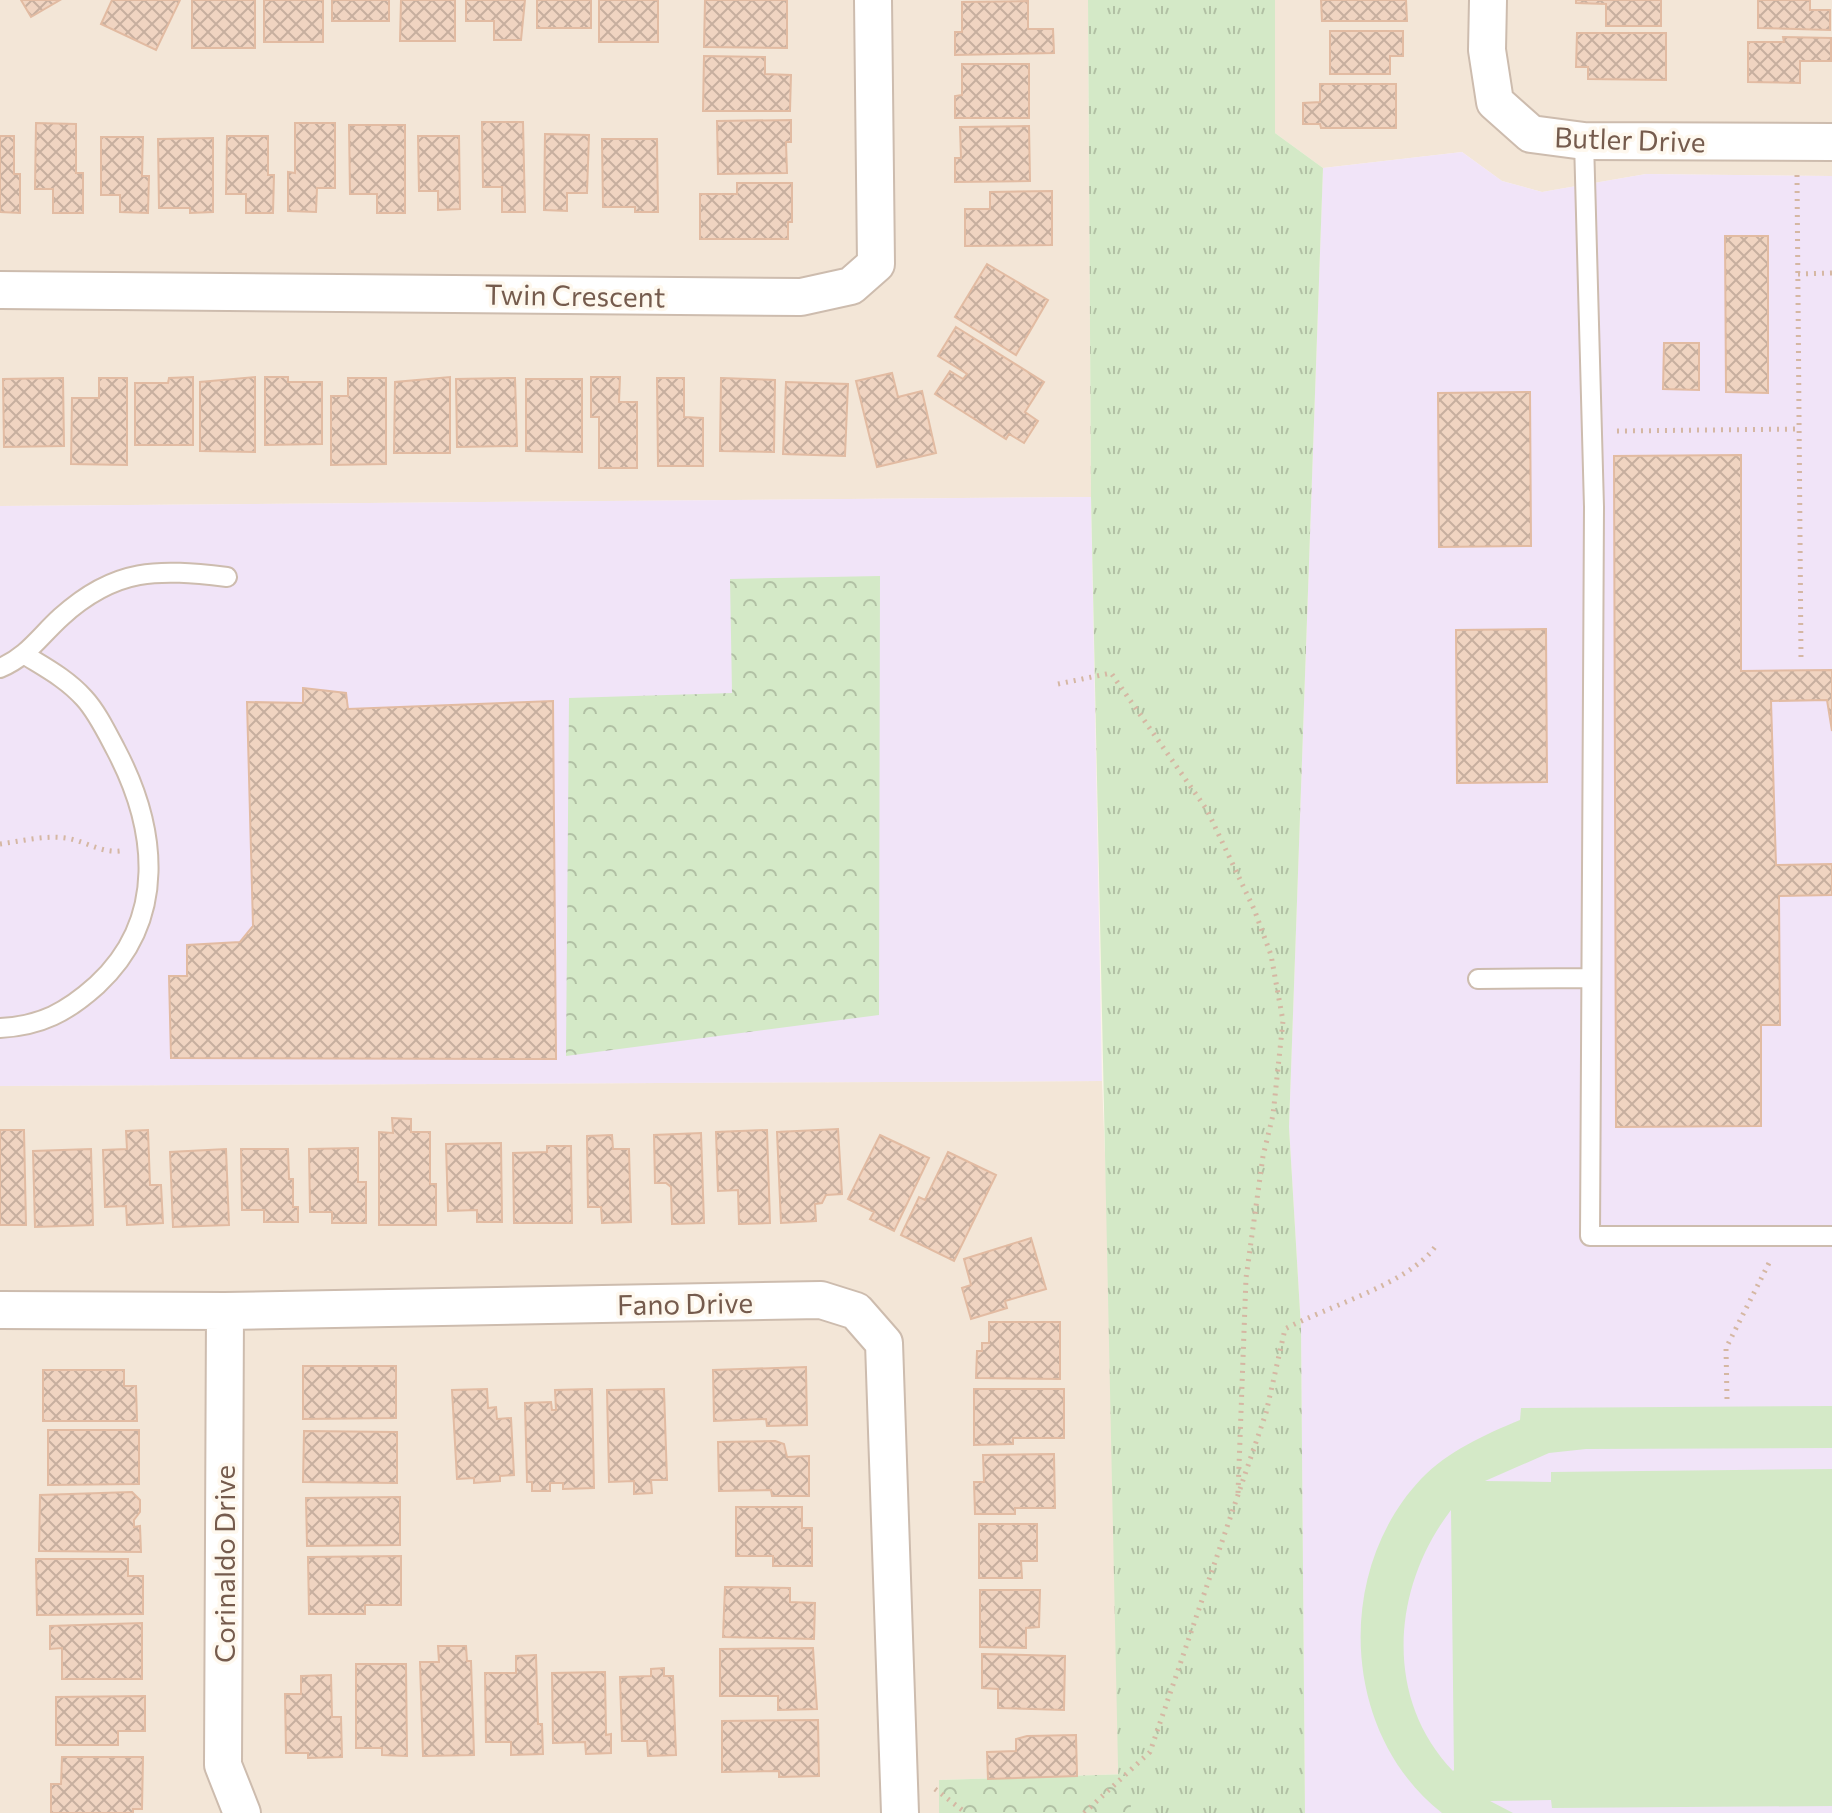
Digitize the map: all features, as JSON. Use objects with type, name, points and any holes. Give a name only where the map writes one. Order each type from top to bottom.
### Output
[{"type":"street","name":"Twin Crescent","points":[[0,290],[801,297],[851,286],[876,264],[873,0]]},
{"type":"street","name":"Butler Drive","points":[[1488,0],[1487,50],[1495,102],[1531,134],[1584,141],[1814,142]]},
{"type":"street","name":"Fano Drive","points":[[0,1310],[225,1311],[821,1300],[856,1311],[884,1343],[900,1813]]},
{"type":"street","name":"Corinaldo Drive","points":[[225,1311],[223,1765],[242,1813]]},
{"type":"lane","points":[[1584,141],[1592,432],[1590,1236],[1832,1236]]},
{"type":"lane","points":[[0,668],[25,655],[62,616],[109,583],[165,570],[227,577]]},
{"type":"lane","points":[[0,1028],[29,1027],[71,1009],[105,978],[130,945],[143,910],[149,848],[145,818],[129,775],[85,699],[59,675],[25,655]]},
{"type":"lane","points":[[1478,979],[1591,978]]},
{"type":"path","points":[[1801,658],[1798,274],[1814,142]]},
{"type":"path","points":[[1798,274],[1832,273]]},
{"type":"path","points":[[1592,432],[1799,429]]},
{"type":"path","points":[[1058,684],[1111,673],[1207,810],[1254,909],[1271,955],[1283,1021],[1273,1115],[1263,1156],[1246,1278],[1238,1493]]},
{"type":"path","points":[[0,844],[41,838],[69,839],[111,852],[149,848]]},
{"type":"path","points":[[1727,1399],[1726,1348],[1783,1236]]},
{"type":"path","points":[[1084,1813],[1150,1752],[1266,1413],[1285,1329],[1324,1308],[1375,1290],[1426,1259],[1435,1247]]},
{"type":"shaded area","points":[[0,0],[1088,0],[1091,497],[0,506]]},
{"type":"shaded area","points":[[1275,0],[1832,0],[1832,176],[1646,174],[1542,192],[1502,181],[1462,152],[1323,168],[1275,133]]},
{"type":"shaded area","points":[[1462,152],[1502,181],[1542,192],[1646,174],[1832,176],[1832,1813],[1305,1813],[1301,1328],[1289,1127],[1323,168]]},
{"type":"shaded area","points":[[1091,497],[1102,1081],[0,1086],[0,506]]},
{"type":"shaded area","points":[[1102,1081],[1130,1774],[939,1780],[939,1813],[0,1813],[0,1086]]},
{"type":"green space","points":[[1088,0],[1275,0],[1275,133],[1323,168],[1289,1127],[1301,1328],[1305,1813],[1119,1813],[1091,497]]},
{"type":"green space","points":[[880,576],[879,1015],[566,1056],[569,698],[732,693],[730,579]]},
{"type":"green space","points":[[1832,1406],[1832,1448],[1586,1449],[1549,1453],[1485,1481],[1551,1482],[1551,1472],[1832,1469],[1832,1806],[1552,1808],[1551,1800],[1490,1801],[1513,1813],[1442,1813],[1409,1780],[1384,1740],[1368,1697],[1361,1651],[1363,1604],[1373,1559],[1393,1517],[1421,1479],[1455,1452],[1520,1420],[1521,1408]],"holes":[[[1451,1510],[1454,1770],[1430,1742],[1415,1710],[1406,1677],[1404,1642],[1407,1607],[1417,1573],[1431,1540]]]},
{"type":"green space","points":[[1130,1774],[1131,1813],[939,1813],[939,1780]]},
{"type":"building","points":[[21,0],[60,0],[31,17]]},
{"type":"building","points":[[112,0],[180,0],[156,50],[101,24]]},
{"type":"building","points":[[192,0],[255,0],[255,48],[192,48]]},
{"type":"building","points":[[264,0],[323,0],[323,42],[264,42]]},
{"type":"building","points":[[332,0],[389,0],[389,21],[332,21]]},
{"type":"building","points":[[401,0],[455,0],[455,41],[400,41]]},
{"type":"building","points":[[466,0],[525,0],[521,40],[494,40],[494,21],[466,21]]},
{"type":"building","points":[[537,0],[591,0],[591,28],[537,28]]},
{"type":"building","points":[[599,0],[658,0],[658,42],[599,42]]},
{"type":"building","points":[[705,0],[787,0],[787,48],[704,47]]},
{"type":"building","points":[[1321,0],[1406,0],[1407,21],[1322,21]]},
{"type":"building","points":[[1576,0],[1661,0],[1661,26],[1606,26],[1606,4],[1576,3]]},
{"type":"building","points":[[1758,0],[1810,0],[1810,10],[1830,10],[1830,30],[1758,28]]},
{"type":"building","points":[[1028,1],[1028,29],[1053,29],[1054,53],[955,55],[955,32],[962,32],[962,2]]},
{"type":"building","points":[[1330,31],[1403,31],[1403,56],[1390,56],[1390,74],[1330,74]]},
{"type":"building","points":[[1577,33],[1666,33],[1666,80],[1588,79],[1588,67],[1576,67]]},
{"type":"building","points":[[1783,37],[1831,38],[1831,61],[1800,61],[1800,83],[1748,82],[1748,42],[1784,42]]},
{"type":"building","points":[[704,56],[765,57],[765,74],[791,75],[790,111],[703,111]]},
{"type":"building","points":[[962,64],[1029,64],[1029,118],[955,118],[955,96],[962,95]]},
{"type":"building","points":[[1320,84],[1396,84],[1396,128],[1321,128],[1320,124],[1303,124],[1303,103],[1320,102]]},
{"type":"building","points":[[791,120],[791,142],[786,142],[787,173],[718,174],[717,121]]},
{"type":"building","points":[[482,122],[523,122],[525,212],[502,212],[502,187],[483,187]]},
{"type":"building","points":[[36,123],[76,124],[76,173],[83,173],[83,213],[53,213],[53,189],[35,189]]},
{"type":"building","points":[[295,123],[335,123],[335,188],[317,188],[316,212],[288,211],[288,172],[295,173]]},
{"type":"building","points":[[349,125],[405,125],[405,213],[377,213],[377,194],[350,194]]},
{"type":"building","points":[[1029,126],[1030,181],[955,182],[955,158],[961,158],[960,127]]},
{"type":"building","points":[[545,134],[589,135],[587,193],[567,193],[567,211],[544,210]]},
{"type":"building","points":[[0,136],[14,136],[14,174],[20,174],[20,213],[0,212]]},
{"type":"building","points":[[227,136],[268,136],[268,175],[274,175],[273,213],[246,213],[246,194],[226,194]]},
{"type":"building","points":[[418,136],[459,136],[460,209],[438,210],[438,191],[419,191]]},
{"type":"building","points":[[101,137],[143,137],[142,176],[149,176],[148,213],[120,212],[120,195],[101,195]]},
{"type":"building","points":[[213,138],[213,212],[190,213],[190,208],[159,208],[158,139]]},
{"type":"building","points":[[602,139],[657,139],[658,212],[635,212],[635,207],[603,207]]},
{"type":"building","points":[[737,183],[792,183],[792,222],[788,222],[788,239],[700,239],[700,194],[737,194]]},
{"type":"building","points":[[1052,191],[1052,245],[965,246],[965,209],[990,209],[990,192]]},
{"type":"building","points":[[1725,236],[1768,236],[1768,393],[1726,392]]},
{"type":"building","points":[[987,264],[1048,300],[1016,355],[955,317]]},
{"type":"building","points":[[956,327],[1044,382],[1025,412],[1038,421],[1024,443],[1009,434],[1006,439],[935,394],[950,371],[963,379],[967,374],[938,356]]},
{"type":"building","points":[[1664,343],[1699,343],[1699,390],[1663,389]]},
{"type":"building","points":[[892,373],[898,397],[922,391],[936,453],[877,467],[856,381]]},
{"type":"building","points":[[193,377],[193,445],[135,445],[135,383],[168,383],[169,378]]},
{"type":"building","points":[[255,377],[255,452],[200,451],[200,382]]},
{"type":"building","points":[[265,377],[288,377],[288,382],[322,382],[322,444],[265,445]]},
{"type":"building","points":[[450,377],[450,453],[394,453],[395,382]]},
{"type":"building","points":[[591,377],[620,377],[619,402],[637,402],[637,468],[599,468],[599,417],[591,417]]},
{"type":"building","points":[[63,378],[64,446],[4,447],[3,379]]},
{"type":"building","points":[[99,378],[127,378],[127,465],[71,464],[72,398],[99,398]]},
{"type":"building","points":[[348,378],[386,378],[386,464],[331,465],[331,396],[348,396]]},
{"type":"building","points":[[515,378],[517,446],[457,447],[456,379]]},
{"type":"building","points":[[657,378],[684,378],[684,417],[703,418],[703,466],[658,466]]},
{"type":"building","points":[[721,378],[775,380],[774,452],[720,451]]},
{"type":"building","points":[[526,379],[582,379],[582,452],[526,451]]},
{"type":"building","points":[[786,382],[848,384],[845,456],[783,454]]},
{"type":"building","points":[[1530,392],[1531,546],[1439,547],[1438,393]]},
{"type":"building","points":[[1741,455],[1741,671],[1832,670],[1832,731],[1827,700],[1771,701],[1776,865],[1832,864],[1832,895],[1779,896],[1780,1025],[1761,1025],[1761,1126],[1616,1127],[1614,456]]},
{"type":"building","points":[[1546,629],[1547,782],[1457,783],[1456,630]]},
{"type":"building","points":[[303,688],[346,693],[348,709],[553,701],[556,1059],[171,1058],[169,976],[187,976],[187,945],[240,942],[253,926],[247,702],[303,703]]},
{"type":"building","points":[[392,1118],[411,1119],[411,1132],[430,1132],[430,1184],[436,1184],[436,1225],[379,1225],[379,1132],[393,1133]]},
{"type":"building","points":[[838,1129],[842,1194],[826,1195],[822,1203],[815,1204],[816,1221],[781,1223],[777,1132]]},
{"type":"building","points":[[0,1130],[24,1130],[26,1225],[0,1225]]},
{"type":"building","points":[[148,1130],[150,1185],[161,1185],[163,1223],[127,1225],[126,1206],[105,1207],[103,1150],[127,1149],[126,1131]]},
{"type":"building","points":[[767,1130],[770,1223],[739,1224],[738,1190],[718,1191],[716,1132]]},
{"type":"building","points":[[701,1133],[704,1223],[672,1224],[671,1187],[666,1183],[655,1183],[654,1135]]},
{"type":"building","points":[[612,1135],[613,1149],[629,1149],[631,1222],[602,1223],[601,1207],[588,1207],[587,1136]]},
{"type":"building","points":[[880,1135],[929,1158],[894,1231],[870,1219],[874,1212],[848,1199]]},
{"type":"building","points":[[501,1143],[502,1222],[477,1222],[477,1210],[448,1211],[446,1144]]},
{"type":"building","points":[[547,1146],[571,1146],[572,1223],[514,1223],[513,1153],[547,1152]]},
{"type":"building","points":[[358,1148],[358,1182],[366,1182],[366,1223],[332,1223],[332,1212],[310,1212],[309,1149]]},
{"type":"building","points":[[91,1149],[93,1225],[35,1227],[33,1151]]},
{"type":"building","points":[[226,1149],[229,1225],[173,1227],[170,1152]]},
{"type":"building","points":[[241,1149],[288,1149],[289,1179],[293,1179],[293,1207],[298,1207],[298,1222],[264,1222],[264,1210],[242,1210]]},
{"type":"building","points":[[948,1152],[996,1175],[954,1261],[901,1235],[919,1197],[925,1200]]},
{"type":"building","points":[[1031,1238],[1046,1289],[1005,1301],[1007,1308],[971,1319],[962,1288],[971,1285],[964,1259]]},
{"type":"building","points":[[989,1322],[1060,1322],[1060,1379],[976,1378],[977,1351],[982,1351],[982,1343],[989,1343]]},
{"type":"building","points":[[303,1366],[396,1366],[396,1418],[303,1419]]},
{"type":"building","points":[[806,1367],[807,1425],[767,1426],[766,1419],[714,1421],[713,1370]]},
{"type":"building","points":[[43,1370],[124,1370],[124,1386],[136,1386],[137,1421],[43,1421]]},
{"type":"building","points":[[487,1389],[488,1408],[496,1407],[497,1419],[511,1418],[514,1475],[500,1476],[500,1481],[474,1483],[474,1478],[457,1479],[452,1390]]},
{"type":"building","points":[[592,1389],[594,1488],[563,1489],[563,1483],[550,1483],[550,1491],[532,1491],[532,1482],[527,1482],[525,1403],[551,1402],[552,1410],[556,1410],[555,1390]]},
{"type":"building","points":[[664,1389],[667,1480],[651,1480],[652,1493],[634,1494],[634,1481],[609,1482],[607,1390]]},
{"type":"building","points":[[974,1389],[1064,1389],[1064,1438],[1013,1438],[1013,1444],[974,1445]]},
{"type":"building","points":[[48,1430],[139,1430],[139,1484],[48,1485]]},
{"type":"building","points":[[304,1431],[397,1432],[397,1483],[303,1482]]},
{"type":"building","points":[[775,1441],[784,1444],[787,1457],[809,1456],[809,1496],[772,1496],[771,1490],[719,1491],[718,1442]]},
{"type":"building","points":[[1054,1454],[1055,1508],[1015,1508],[1015,1514],[975,1514],[974,1482],[984,1482],[983,1455]]},
{"type":"building","points":[[132,1492],[140,1500],[140,1512],[134,1520],[134,1527],[140,1526],[141,1552],[39,1551],[40,1495]]},
{"type":"building","points":[[400,1497],[400,1545],[307,1546],[306,1498]]},
{"type":"building","points":[[736,1507],[802,1507],[802,1528],[812,1528],[812,1566],[773,1566],[773,1556],[736,1556]]},
{"type":"building","points":[[979,1524],[1037,1524],[1037,1561],[1021,1561],[1022,1578],[979,1578]]},
{"type":"building","points":[[401,1556],[401,1605],[365,1605],[365,1614],[309,1614],[308,1557]]},
{"type":"building","points":[[36,1559],[128,1559],[128,1576],[143,1576],[143,1614],[37,1615]]},
{"type":"building","points":[[725,1587],[790,1588],[790,1602],[815,1603],[814,1639],[723,1637]]},
{"type":"building","points":[[980,1590],[1040,1590],[1039,1627],[1026,1628],[1026,1648],[980,1647]]},
{"type":"building","points":[[142,1623],[142,1679],[62,1679],[62,1648],[50,1649],[50,1626]]},
{"type":"building","points":[[438,1646],[466,1646],[467,1661],[471,1661],[474,1755],[423,1756],[420,1662],[439,1662]]},
{"type":"building","points":[[813,1648],[817,1709],[778,1710],[778,1696],[720,1696],[720,1649]]},
{"type":"building","points":[[982,1654],[1065,1656],[1064,1710],[998,1708],[998,1689],[982,1688]]},
{"type":"building","points":[[536,1655],[538,1724],[542,1724],[543,1754],[511,1755],[511,1742],[486,1742],[485,1673],[516,1673],[516,1656]]},
{"type":"building","points":[[356,1664],[406,1664],[407,1756],[382,1755],[382,1748],[356,1748]]},
{"type":"building","points":[[664,1668],[664,1676],[673,1676],[676,1755],[648,1756],[647,1741],[622,1741],[620,1677],[651,1676],[651,1669]]},
{"type":"building","points":[[605,1672],[606,1735],[611,1734],[611,1753],[586,1754],[585,1742],[553,1743],[552,1673]]},
{"type":"building","points":[[331,1675],[332,1717],[341,1717],[342,1757],[308,1758],[308,1753],[286,1753],[285,1694],[301,1694],[301,1676]]},
{"type":"building","points":[[145,1696],[145,1731],[118,1731],[118,1745],[56,1745],[56,1697]]},
{"type":"building","points":[[818,1720],[819,1776],[779,1777],[779,1771],[722,1772],[722,1721]]},
{"type":"building","points":[[1076,1735],[1077,1776],[988,1779],[987,1752],[1016,1751],[1016,1739],[1027,1736]]},
{"type":"building","points":[[62,1757],[143,1757],[142,1809],[133,1809],[133,1813],[51,1813],[51,1784],[61,1784]]}]
